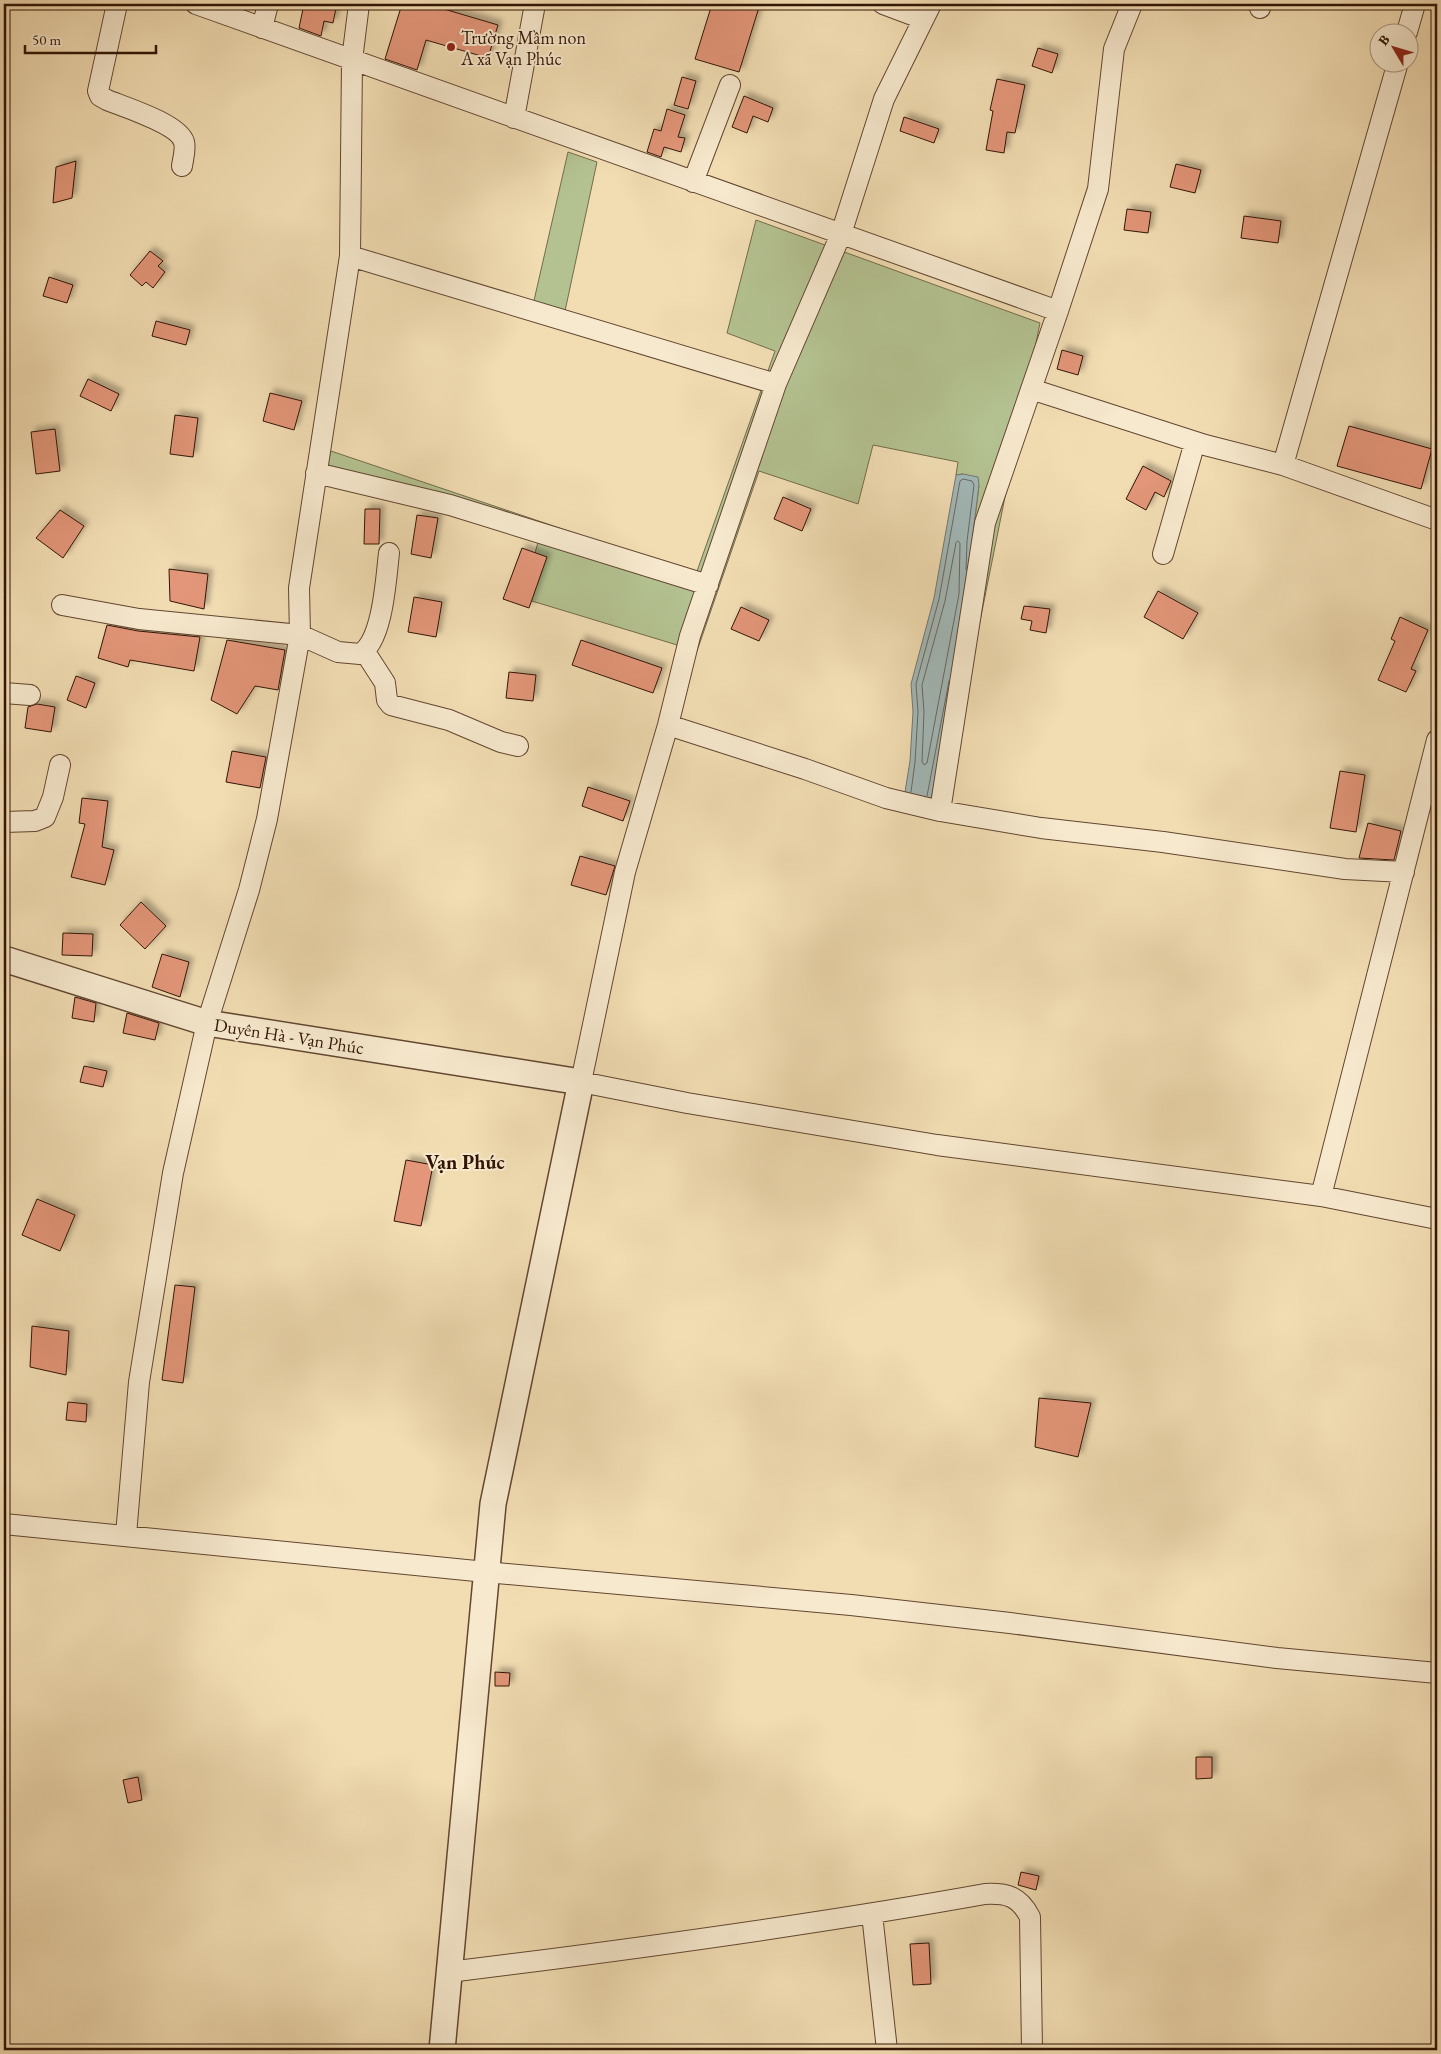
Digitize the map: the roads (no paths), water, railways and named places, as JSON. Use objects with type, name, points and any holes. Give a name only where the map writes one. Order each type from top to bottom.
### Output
[{"type":"street","points":[[117,4],[98,91],[107,100],[169,126],[181,136],[185,144],[182,166]]},
{"type":"street","points":[[196,4],[1058,311]]},
{"type":"street","points":[[262,28],[268,4]]},
{"type":"street","points":[[126,1536],[139,1382],[173,1174],[207,1023],[249,890],[267,819],[300,635],[298,588],[350,256],[352,60],[359,4]]},
{"type":"street","points":[[514,118],[535,4]]},
{"type":"street","points":[[442,2050],[493,1504],[625,872],[668,725],[690,636],[776,384],[841,234],[884,99],[927,11],[883,4]]},
{"type":"street","points":[[940,811],[985,523],[1098,189],[1114,49],[1132,4]]},
{"type":"street","points":[[1410,22],[1415,4]]},
{"type":"street","points":[[1283,465],[1395,72]]},
{"type":"street","points":[[692,182],[730,84]]},
{"type":"street","points":[[350,256],[776,384]]},
{"type":"street","points":[[1031,389],[1195,442],[1283,465],[1437,520]]},
{"type":"street","points":[[1163,554],[1195,442]]},
{"type":"street","points":[[316,473],[450,505],[708,585]]},
{"type":"street","points":[[62,605],[139,619],[300,635],[338,652],[357,655],[365,652],[375,633],[382,611],[389,553]]},
{"type":"street","points":[[365,652],[384,683],[387,700],[391,706],[449,720],[502,742],[518,746]]},
{"type":"street","points":[[4,693],[30,695]]},
{"type":"street","points":[[668,725],[805,769],[886,798],[940,811],[1041,828],[1163,842],[1345,869],[1404,872]]},
{"type":"street","points":[[1322,1196],[1437,740]]},
{"type":"street","points":[[4,822],[35,821],[45,817],[53,797],[60,765]]},
{"type":"street","name":"Duyên Hà - Vạn Phúc","points":[[4,959],[207,1023],[581,1082]]},
{"type":"street","points":[[581,1082],[687,1103],[937,1145],[1322,1196],[1437,1219]]},
{"type":"street","points":[[4,1524],[486,1572],[851,1605],[1010,1623],[1277,1658],[1437,1673]]},
{"type":"street","points":[[449,1972],[624,1950],[872,1914],[985,1894],[1003,1893],[1024,1906],[1030,1916],[1032,2050]]},
{"type":"street","points":[[872,1914],[887,2050]]},
{"type":"water","points":[[963,474],[978,477],[979,485],[972,541],[971,595],[931,802],[905,792],[910,761],[913,712],[911,684],[934,598],[956,475]]},
{"type":"place","name":"Trường Mầm non A xã Vạn Phúc","points":[[451,47]]},
{"type":"district","name":"Vạn Phúc","points":[[465,1162]]}]
